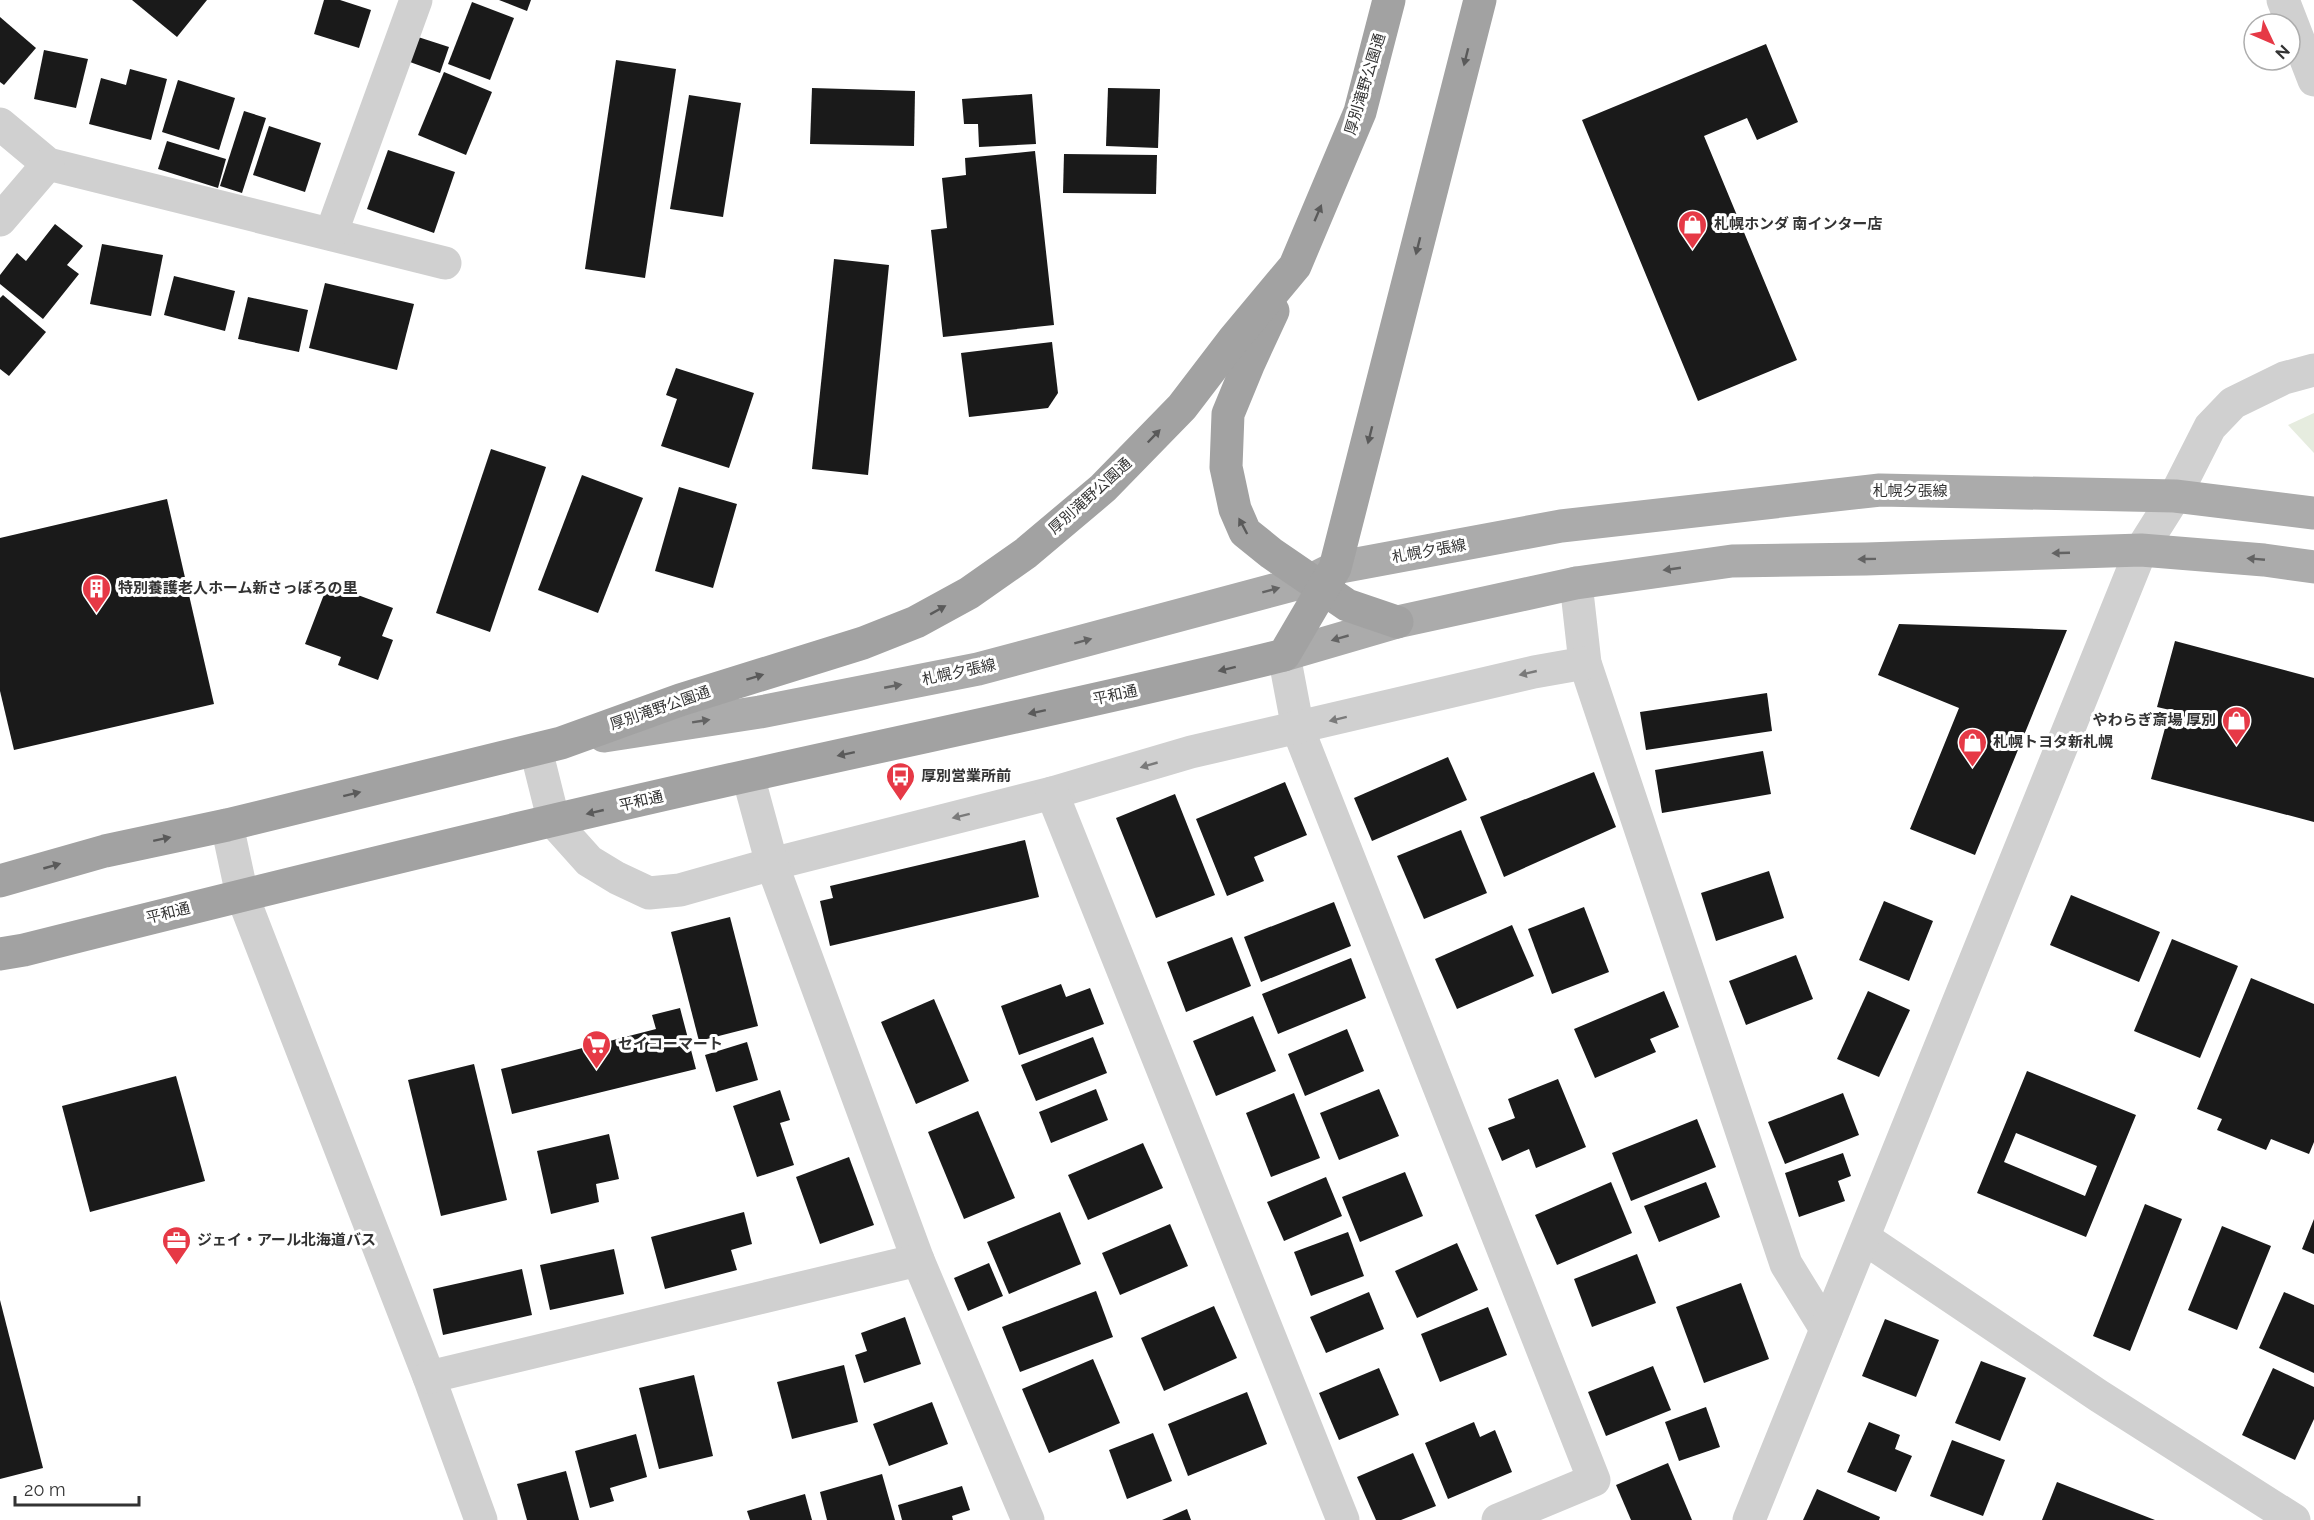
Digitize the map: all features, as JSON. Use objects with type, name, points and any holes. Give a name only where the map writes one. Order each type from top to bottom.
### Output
[{"type":"highway","name":"厚別滝野公園通","points":[[548,746],[680,700],[863,643],[916,622],[969,592],[1026,553],[1103,489],[1182,408],[1234,339],[1295,266],[1360,112],[1389,0]]},
{"type":"highway","points":[[1284,655],[1323,579],[1480,0]]},
{"type":"highway","points":[[1295,266],[1248,363],[1228,414],[1226,467],[1235,509],[1245,532],[1271,553],[1323,579],[1347,604],[1397,622]]},
{"type":"highway","name":"平和通","points":[[0,954],[748,776],[1284,655]]},
{"type":"highway","points":[[0,881],[105,851],[227,825],[548,746]]},
{"type":"main road","name":"札幌夕張線","points":[[548,746],[760,712],[978,669],[1323,579],[1561,526],[1880,489],[2175,496],[2314,513]]},
{"type":"main road","points":[[1284,655],[1397,622],[1576,583],[1732,561],[2141,550],[2264,560],[2314,567]]},
{"type":"street","points":[[331,234],[416,0]]},
{"type":"street","points":[[2283,0],[2314,80]]},
{"type":"street","points":[[0,124],[48,164],[445,263]]},
{"type":"street","points":[[0,220],[48,164]]},
{"type":"street","points":[[1749,1520],[2141,550],[2175,496],[2210,427],[2233,403],[2284,378],[2314,370]]},
{"type":"street","points":[[1576,583],[1585,663],[1786,1264],[1826,1329]]},
{"type":"street","points":[[1284,655],[1298,729],[1594,1480],[1498,1520]]},
{"type":"street","points":[[548,746],[554,822],[589,861],[617,878],[649,893],[680,890],[772,864],[1052,793],[1191,752],[1298,729],[1534,672],[1585,663]]},
{"type":"street","points":[[748,776],[772,864],[918,1260],[1028,1520]]},
{"type":"street","points":[[1052,793],[1342,1520]]},
{"type":"street","points":[[227,825],[242,895],[429,1377],[481,1520]]},
{"type":"street","points":[[1864,1238],[2099,1396],[2294,1520]]},
{"type":"street","points":[[429,1377],[918,1260]]},
{"type":"shaded area","points":[[2314,413],[2314,453],[2288,425]]},
{"type":"building","points":[[132,0],[207,0],[177,37]]},
{"type":"building","points":[[324,0],[340,0],[371,10],[359,48],[314,34]]},
{"type":"building","points":[[499,0],[531,0],[527,11]]},
{"type":"building","points":[[472,2],[514,18],[490,80],[448,64]]},
{"type":"building","points":[[0,17],[36,48],[4,85],[0,82]]},
{"type":"building","points":[[418,37],[449,47],[440,73],[410,62]]},
{"type":"building","name":"札幌ホンダ 南インター店","points":[[1766,44],[1798,122],[1757,140],[1747,118],[1704,136],[1797,360],[1698,401],[1582,120]]},
{"type":"building","points":[[44,50],[88,59],[76,108],[34,99]]},
{"type":"building","points":[[616,60],[676,69],[645,278],[585,269]]},
{"type":"building","points":[[130,69],[167,79],[151,140],[89,124],[101,78],[126,85]]},
{"type":"building","points":[[444,72],[492,92],[466,155],[418,135]]},
{"type":"building","points":[[178,80],[235,98],[219,150],[162,132]]},
{"type":"building","points":[[812,88],[915,91],[914,146],[810,144]]},
{"type":"building","points":[[1108,88],[1160,89],[1158,148],[1106,146]]},
{"type":"building","points":[[1032,94],[1036,144],[979,147],[978,124],[964,124],[962,99]]},
{"type":"building","points":[[689,95],[741,103],[723,217],[670,209]]},
{"type":"building","points":[[244,111],[266,118],[242,193],[220,186]]},
{"type":"building","points":[[269,126],[321,143],[305,192],[253,175]]},
{"type":"building","points":[[167,141],[226,159],[218,188],[158,169]]},
{"type":"building","points":[[388,150],[455,172],[434,233],[367,209]]},
{"type":"building","points":[[1035,151],[1054,325],[943,337],[931,230],[947,228],[942,178],[966,175],[965,158]]},
{"type":"building","points":[[1064,154],[1157,155],[1156,194],[1063,193]]},
{"type":"building","points":[[55,224],[83,246],[67,265],[79,274],[43,319],[0,284],[0,275],[17,253],[26,261]]},
{"type":"building","points":[[102,244],[163,255],[151,316],[90,304]]},
{"type":"building","points":[[834,259],[889,265],[868,475],[812,469]]},
{"type":"building","points":[[174,276],[235,291],[225,331],[164,315]]},
{"type":"building","points":[[325,283],[414,304],[397,370],[309,348]]},
{"type":"building","points":[[3,295],[46,332],[9,376],[0,369],[0,298]]},
{"type":"building","points":[[248,297],[308,310],[299,352],[238,339]]},
{"type":"building","points":[[1052,342],[1058,393],[1048,408],[969,417],[961,353]]},
{"type":"building","points":[[676,368],[754,393],[729,468],[661,446],[677,399],[666,395]]},
{"type":"building","points":[[491,449],[546,467],[490,632],[436,613]]},
{"type":"building","points":[[582,475],[643,498],[598,613],[538,590]]},
{"type":"building","points":[[679,487],[737,504],[713,588],[655,571]]},
{"type":"building","name":"特別養護老人ホーム新さっぽろの里","points":[[167,499],[214,704],[14,750],[0,691],[0,538]]},
{"type":"building","points":[[328,584],[393,608],[382,636],[393,640],[378,680],[338,665],[341,657],[305,644]]},
{"type":"building","name":"札幌トヨタ新札幌","points":[[1899,624],[2067,630],[1975,855],[1910,829],[1959,708],[1878,675]]},
{"type":"building","name":"やわらぎ斎場 厚別","points":[[2175,641],[2314,678],[2314,822],[2151,779],[2170,710],[2157,707]]},
{"type":"building","points":[[1767,693],[1772,731],[1646,750],[1640,712]]},
{"type":"building","points":[[1763,751],[1771,794],[1662,813],[1655,770]]},
{"type":"building","points":[[1448,757],[1467,800],[1372,841],[1354,798]]},
{"type":"building","points":[[1594,772],[1616,827],[1504,877],[1480,817]]},
{"type":"building","points":[[1285,782],[1307,835],[1254,857],[1264,881],[1227,896],[1196,819]]},
{"type":"building","points":[[1175,794],[1215,895],[1156,918],[1116,818]]},
{"type":"building","points":[[1461,830],[1487,893],[1424,919],[1397,856]]},
{"type":"building","points":[[1025,840],[1039,897],[830,946],[820,901],[833,898],[830,886]]},
{"type":"building","points":[[1769,871],[1784,918],[1716,941],[1701,893]]},
{"type":"building","points":[[2071,895],[2160,932],[2139,982],[2050,945]]},
{"type":"building","points":[[1884,901],[1933,921],[1909,981],[1859,960]]},
{"type":"building","points":[[1334,902],[1351,946],[1261,982],[1244,937]]},
{"type":"building","points":[[1584,907],[1609,972],[1552,994],[1528,929]]},
{"type":"building","points":[[730,917],[758,1026],[699,1041],[671,932]]},
{"type":"building","points":[[1512,925],[1534,976],[1457,1009],[1435,959]]},
{"type":"building","points":[[1232,937],[1251,986],[1186,1012],[1167,962]]},
{"type":"building","points":[[2172,939],[2238,966],[2200,1058],[2134,1031]]},
{"type":"building","points":[[1796,955],[1813,999],[1746,1025],[1729,981]]},
{"type":"building","points":[[1351,958],[1366,998],[1278,1034],[1262,994]]},
{"type":"building","points":[[2251,978],[2314,1004],[2314,1142],[2309,1154],[2271,1139],[2266,1150],[2217,1130],[2222,1119],[2197,1109]]},
{"type":"building","points":[[1061,984],[1066,997],[1090,988],[1104,1024],[1019,1055],[1001,1006]]},
{"type":"building","points":[[1664,991],[1679,1027],[1650,1039],[1656,1052],[1595,1078],[1574,1029]]},
{"type":"building","points":[[1868,991],[1910,1010],[1879,1077],[1837,1059]]},
{"type":"building","points":[[934,999],[969,1081],[916,1104],[881,1022]]},
{"type":"building","points":[[680,1008],[696,1069],[512,1114],[501,1069],[656,1029],[652,1015]]},
{"type":"building","points":[[1253,1016],[1276,1071],[1216,1096],[1193,1041]]},
{"type":"building","points":[[1347,1029],[1364,1071],[1305,1096],[1288,1054]]},
{"type":"building","points":[[1093,1037],[1107,1073],[1036,1101],[1021,1065]]},
{"type":"building","points":[[747,1042],[758,1080],[716,1092],[705,1055]]},
{"type":"building","points":[[474,1064],[507,1200],[441,1216],[408,1080]]},
{"type":"building","points":[[2027,1071],[2136,1115],[2086,1237],[1977,1193]],"holes":[[[2016,1133],[2097,1166],[2085,1196],[2004,1162]]]},
{"type":"building","points":[[176,1076],[205,1181],[90,1212],[62,1106]]},
{"type":"building","points":[[1558,1079],[1586,1147],[1536,1168],[1529,1149],[1502,1161],[1488,1128],[1515,1118],[1508,1099]]},
{"type":"building","points":[[1096,1089],[1108,1120],[1051,1143],[1039,1112]]},
{"type":"building","points":[[1379,1089],[1399,1136],[1339,1160],[1320,1113]]},
{"type":"building","points":[[780,1090],[790,1120],[780,1123],[794,1165],[757,1177],[733,1106]]},
{"type":"building","points":[[1294,1093],[1320,1158],[1271,1177],[1246,1113]]},
{"type":"building","points":[[1843,1093],[1859,1135],[1785,1164],[1768,1122]]},
{"type":"building","points":[[978,1111],[1015,1198],[964,1219],[928,1132]]},
{"type":"building","points":[[1697,1119],[1716,1167],[1631,1201],[1612,1153]]},
{"type":"building","points":[[609,1134],[619,1179],[596,1184],[599,1202],[551,1214],[537,1151]]},
{"type":"building","points":[[1143,1143],[1163,1188],[1088,1220],[1068,1175]]},
{"type":"building","points":[[1843,1153],[1851,1176],[1838,1181],[1845,1201],[1799,1217],[1785,1173]]},
{"type":"building","points":[[849,1157],[874,1225],[820,1244],[796,1177]]},
{"type":"building","points":[[1405,1172],[1423,1216],[1360,1242],[1342,1197]]},
{"type":"building","points":[[1326,1177],[1342,1216],[1284,1241],[1267,1202]]},
{"type":"building","points":[[1611,1182],[1632,1233],[1557,1265],[1535,1215]]},
{"type":"building","points":[[1706,1182],[1720,1217],[1659,1242],[1644,1206]]},
{"type":"building","points":[[2145,1204],[2182,1219],[2130,1351],[2093,1336]]},
{"type":"building","points":[[744,1212],[752,1244],[731,1250],[737,1270],[665,1289],[651,1237]]},
{"type":"building","points":[[1060,1212],[1081,1264],[1009,1294],[987,1242]]},
{"type":"building","points":[[2314,1219],[2314,1254],[2302,1249]]},
{"type":"building","points":[[1170,1224],[1188,1266],[1120,1295],[1102,1253]]},
{"type":"building","points":[[2222,1226],[2271,1246],[2237,1330],[2188,1310]]},
{"type":"building","points":[[1348,1232],[1364,1276],[1311,1296],[1294,1252]]},
{"type":"building","points":[[1457,1243],[1478,1290],[1417,1318],[1395,1271]]},
{"type":"building","points":[[614,1249],[624,1294],[550,1310],[540,1265]]},
{"type":"building","points":[[1637,1254],[1656,1303],[1592,1327],[1574,1279]]},
{"type":"building","points":[[989,1263],[1003,1296],[968,1311],[954,1278]]},
{"type":"building","points":[[522,1269],[532,1315],[443,1335],[433,1289]]},
{"type":"building","points":[[1741,1283],[1769,1359],[1704,1383],[1676,1307]]},
{"type":"building","points":[[1096,1291],[1113,1337],[1020,1372],[1002,1327]]},
{"type":"building","points":[[1369,1292],[1384,1329],[1326,1353],[1310,1317]]},
{"type":"building","points":[[2284,1292],[2314,1305],[2314,1373],[2259,1348]]},
{"type":"building","points":[[0,1300],[43,1468],[0,1479]]},
{"type":"building","points":[[1214,1306],[1237,1358],[1164,1391],[1141,1338]]},
{"type":"building","points":[[1488,1307],[1507,1355],[1440,1382],[1421,1334]]},
{"type":"building","points":[[905,1317],[921,1364],[864,1383],[855,1355],[867,1351],[861,1333]]},
{"type":"building","points":[[1885,1319],[1939,1340],[1916,1397],[1862,1376]]},
{"type":"building","points":[[1093,1359],[1120,1423],[1049,1453],[1022,1389]]},
{"type":"building","points":[[1981,1361],[2026,1378],[2000,1441],[1955,1423]]},
{"type":"building","points":[[844,1365],[858,1422],[792,1439],[777,1382]]},
{"type":"building","points":[[1653,1366],[1671,1410],[1606,1436],[1588,1392]]},
{"type":"building","points":[[1379,1368],[1399,1415],[1339,1440],[1319,1393]]},
{"type":"building","points":[[2273,1368],[2314,1387],[2314,1419],[2295,1460],[2242,1435]]},
{"type":"building","points":[[694,1375],[713,1456],[659,1469],[639,1388]]},
{"type":"building","points":[[1247,1392],[1267,1444],[1188,1476],[1168,1424]]},
{"type":"building","points":[[932,1402],[948,1444],[889,1466],[873,1424]]},
{"type":"building","points":[[1706,1407],[1720,1447],[1679,1461],[1665,1422]]},
{"type":"building","points":[[1474,1422],[1480,1437],[1495,1430],[1512,1472],[1448,1499],[1425,1443]]},
{"type":"building","points":[[1869,1422],[1900,1435],[1895,1449],[1912,1456],[1896,1492],[1847,1472]]},
{"type":"building","points":[[1153,1433],[1172,1481],[1127,1499],[1109,1450]]},
{"type":"building","points":[[636,1434],[647,1477],[610,1488],[614,1501],[590,1508],[575,1451]]},
{"type":"building","points":[[1952,1440],[2005,1460],[1983,1516],[1930,1496]]},
{"type":"building","points":[[1413,1453],[1436,1506],[1401,1520],[1376,1520],[1357,1477]]},
{"type":"building","points":[[1668,1463],[1692,1520],[1631,1520],[1616,1485]]},
{"type":"building","points":[[566,1471],[579,1520],[527,1520],[517,1484]]},
{"type":"building","points":[[882,1474],[895,1520],[827,1520],[820,1492]]},
{"type":"building","points":[[2057,1482],[2155,1520],[2042,1520]]},
{"type":"building","points":[[962,1486],[970,1510],[952,1516],[953,1520],[902,1520],[898,1505]]},
{"type":"building","points":[[1817,1489],[1880,1517],[1879,1520],[1803,1520]]},
{"type":"building","points":[[805,1494],[812,1520],[750,1520],[747,1511]]},
{"type":"building","points":[[1187,1509],[1191,1520],[1162,1520]]},
{"type":"place","name":"札幌ホンダ 南インター店","points":[[1693,250]]},
{"type":"place","name":"特別養護老人ホーム新さっぽろの里","points":[[97,614]]},
{"type":"place","name":"やわらぎ斎場 厚別","points":[[2237,746]]},
{"type":"place","name":"札幌トヨタ新札幌","points":[[1972,768]]},
{"type":"place","name":"厚別営業所前","points":[[900,802]]},
{"type":"place","name":"セイコーマート","points":[[597,1070]]},
{"type":"place","name":"ジェイ・アール北海道バス","points":[[176,1266]]}]
